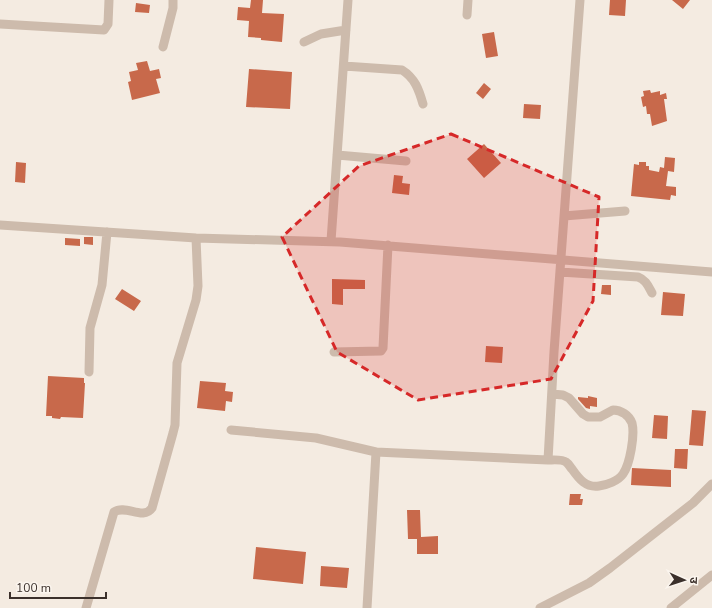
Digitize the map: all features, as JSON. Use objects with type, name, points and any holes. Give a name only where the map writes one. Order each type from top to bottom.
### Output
[{"type":"street","points":[[0,24],[104,30],[108,24],[109,0]]},
{"type":"street","points":[[163,46],[173,8],[173,0]]},
{"type":"street","points":[[331,241],[348,0]]},
{"type":"street","points":[[467,15],[468,0]]},
{"type":"street","points":[[548,460],[580,0]]},
{"type":"street","points":[[304,42],[321,34],[346,30]]},
{"type":"street","points":[[344,66],[402,70],[406,72],[416,84],[423,104]]},
{"type":"street","points":[[338,155],[406,161]]},
{"type":"street","points":[[564,216],[625,211]]},
{"type":"street","points":[[0,225],[196,238],[331,241],[712,272]]},
{"type":"street","points":[[89,372],[90,328],[102,285],[107,232]]},
{"type":"street","points":[[86,608],[114,512],[120,510],[145,514],[152,508],[174,433],[177,363],[196,300],[198,286],[196,238]]},
{"type":"street","points":[[334,352],[380,351],[384,348],[388,245]]},
{"type":"street","points":[[560,272],[643,278],[652,293]]},
{"type":"street","points":[[231,430],[316,438],[376,452],[563,461],[568,463],[581,481],[593,486],[606,484],[622,475],[626,468],[630,452],[632,424],[630,420],[622,412],[613,410],[603,416],[588,417],[583,414],[569,398],[563,395],[552,394]]},
{"type":"street","points":[[368,608],[376,452]]},
{"type":"street","points":[[540,608],[589,583],[610,568],[693,503],[712,484]]},
{"type":"street","points":[[671,608],[712,575]]},
{"type":"highlighted area","points":[[451,134],[599,197],[593,301],[551,379],[418,400],[337,352],[282,237],[359,166]]},
{"type":"building","points":[[251,0],[263,0],[262,13],[284,14],[282,42],[248,37],[249,21],[237,20],[238,7],[250,8]]},
{"type":"building","points":[[610,0],[626,0],[625,16],[609,15]]},
{"type":"building","points":[[672,0],[690,0],[683,9]]},
{"type":"building","points":[[136,3],[150,5],[149,13],[135,12]]},
{"type":"building","points":[[494,32],[498,56],[486,58],[482,34]]},
{"type":"building","points":[[147,61],[150,71],[159,69],[161,78],[156,79],[160,93],[132,100],[128,82],[131,81],[129,72],[138,70],[136,63]]},
{"type":"building","points":[[249,69],[292,72],[290,109],[246,107]]},
{"type":"building","points":[[484,83],[491,89],[483,99],[476,93]]},
{"type":"building","points":[[650,90],[651,93],[660,91],[660,95],[666,93],[667,99],[664,99],[667,121],[652,126],[650,114],[647,114],[646,106],[643,107],[641,97],[644,96],[643,91]]},
{"type":"building","points":[[524,104],[541,105],[540,119],[523,118]]},
{"type":"building","points":[[484,144],[501,163],[484,178],[467,159]]},
{"type":"building","points":[[665,157],[675,158],[674,172],[668,171],[666,186],[676,187],[676,196],[671,195],[670,200],[631,196],[634,164],[639,165],[639,162],[646,162],[646,166],[649,166],[649,170],[659,172],[660,167],[664,168]]},
{"type":"building","points":[[16,162],[26,163],[25,183],[15,182]]},
{"type":"building","points":[[394,175],[403,176],[402,183],[410,184],[409,195],[392,193]]},
{"type":"building","points":[[84,237],[93,237],[93,245],[84,244]]},
{"type":"building","points":[[65,238],[80,239],[80,246],[65,245]]},
{"type":"building","points":[[332,279],[365,280],[365,289],[343,289],[343,305],[332,304]]},
{"type":"building","points":[[602,285],[611,285],[611,295],[601,294]]},
{"type":"building","points":[[122,289],[141,301],[134,311],[115,299]]},
{"type":"building","points":[[663,292],[685,294],[683,316],[661,315]]},
{"type":"building","points":[[486,346],[503,347],[502,363],[485,362]]},
{"type":"building","points":[[48,376],[84,378],[83,418],[61,417],[60,419],[52,418],[52,416],[46,416]]},
{"type":"building","points":[[200,381],[226,383],[225,391],[233,392],[232,402],[226,401],[225,411],[197,408]]},
{"type":"building","points":[[588,396],[597,398],[597,407],[590,406],[590,409],[586,408],[578,399],[578,397],[588,398]]},
{"type":"building","points":[[692,410],[706,411],[703,446],[689,445]]},
{"type":"building","points":[[654,415],[668,416],[667,439],[652,438]]},
{"type":"building","points":[[675,449],[688,449],[687,469],[674,468]]},
{"type":"building","points":[[632,468],[671,470],[671,487],[631,485]]},
{"type":"building","points":[[570,494],[581,494],[580,499],[583,499],[582,505],[569,505]]},
{"type":"building","points":[[407,510],[420,510],[421,537],[438,536],[438,554],[417,554],[417,539],[408,539]]},
{"type":"building","points":[[256,547],[306,552],[303,584],[253,579]]},
{"type":"building","points":[[321,566],[349,568],[347,588],[320,586]]}]
